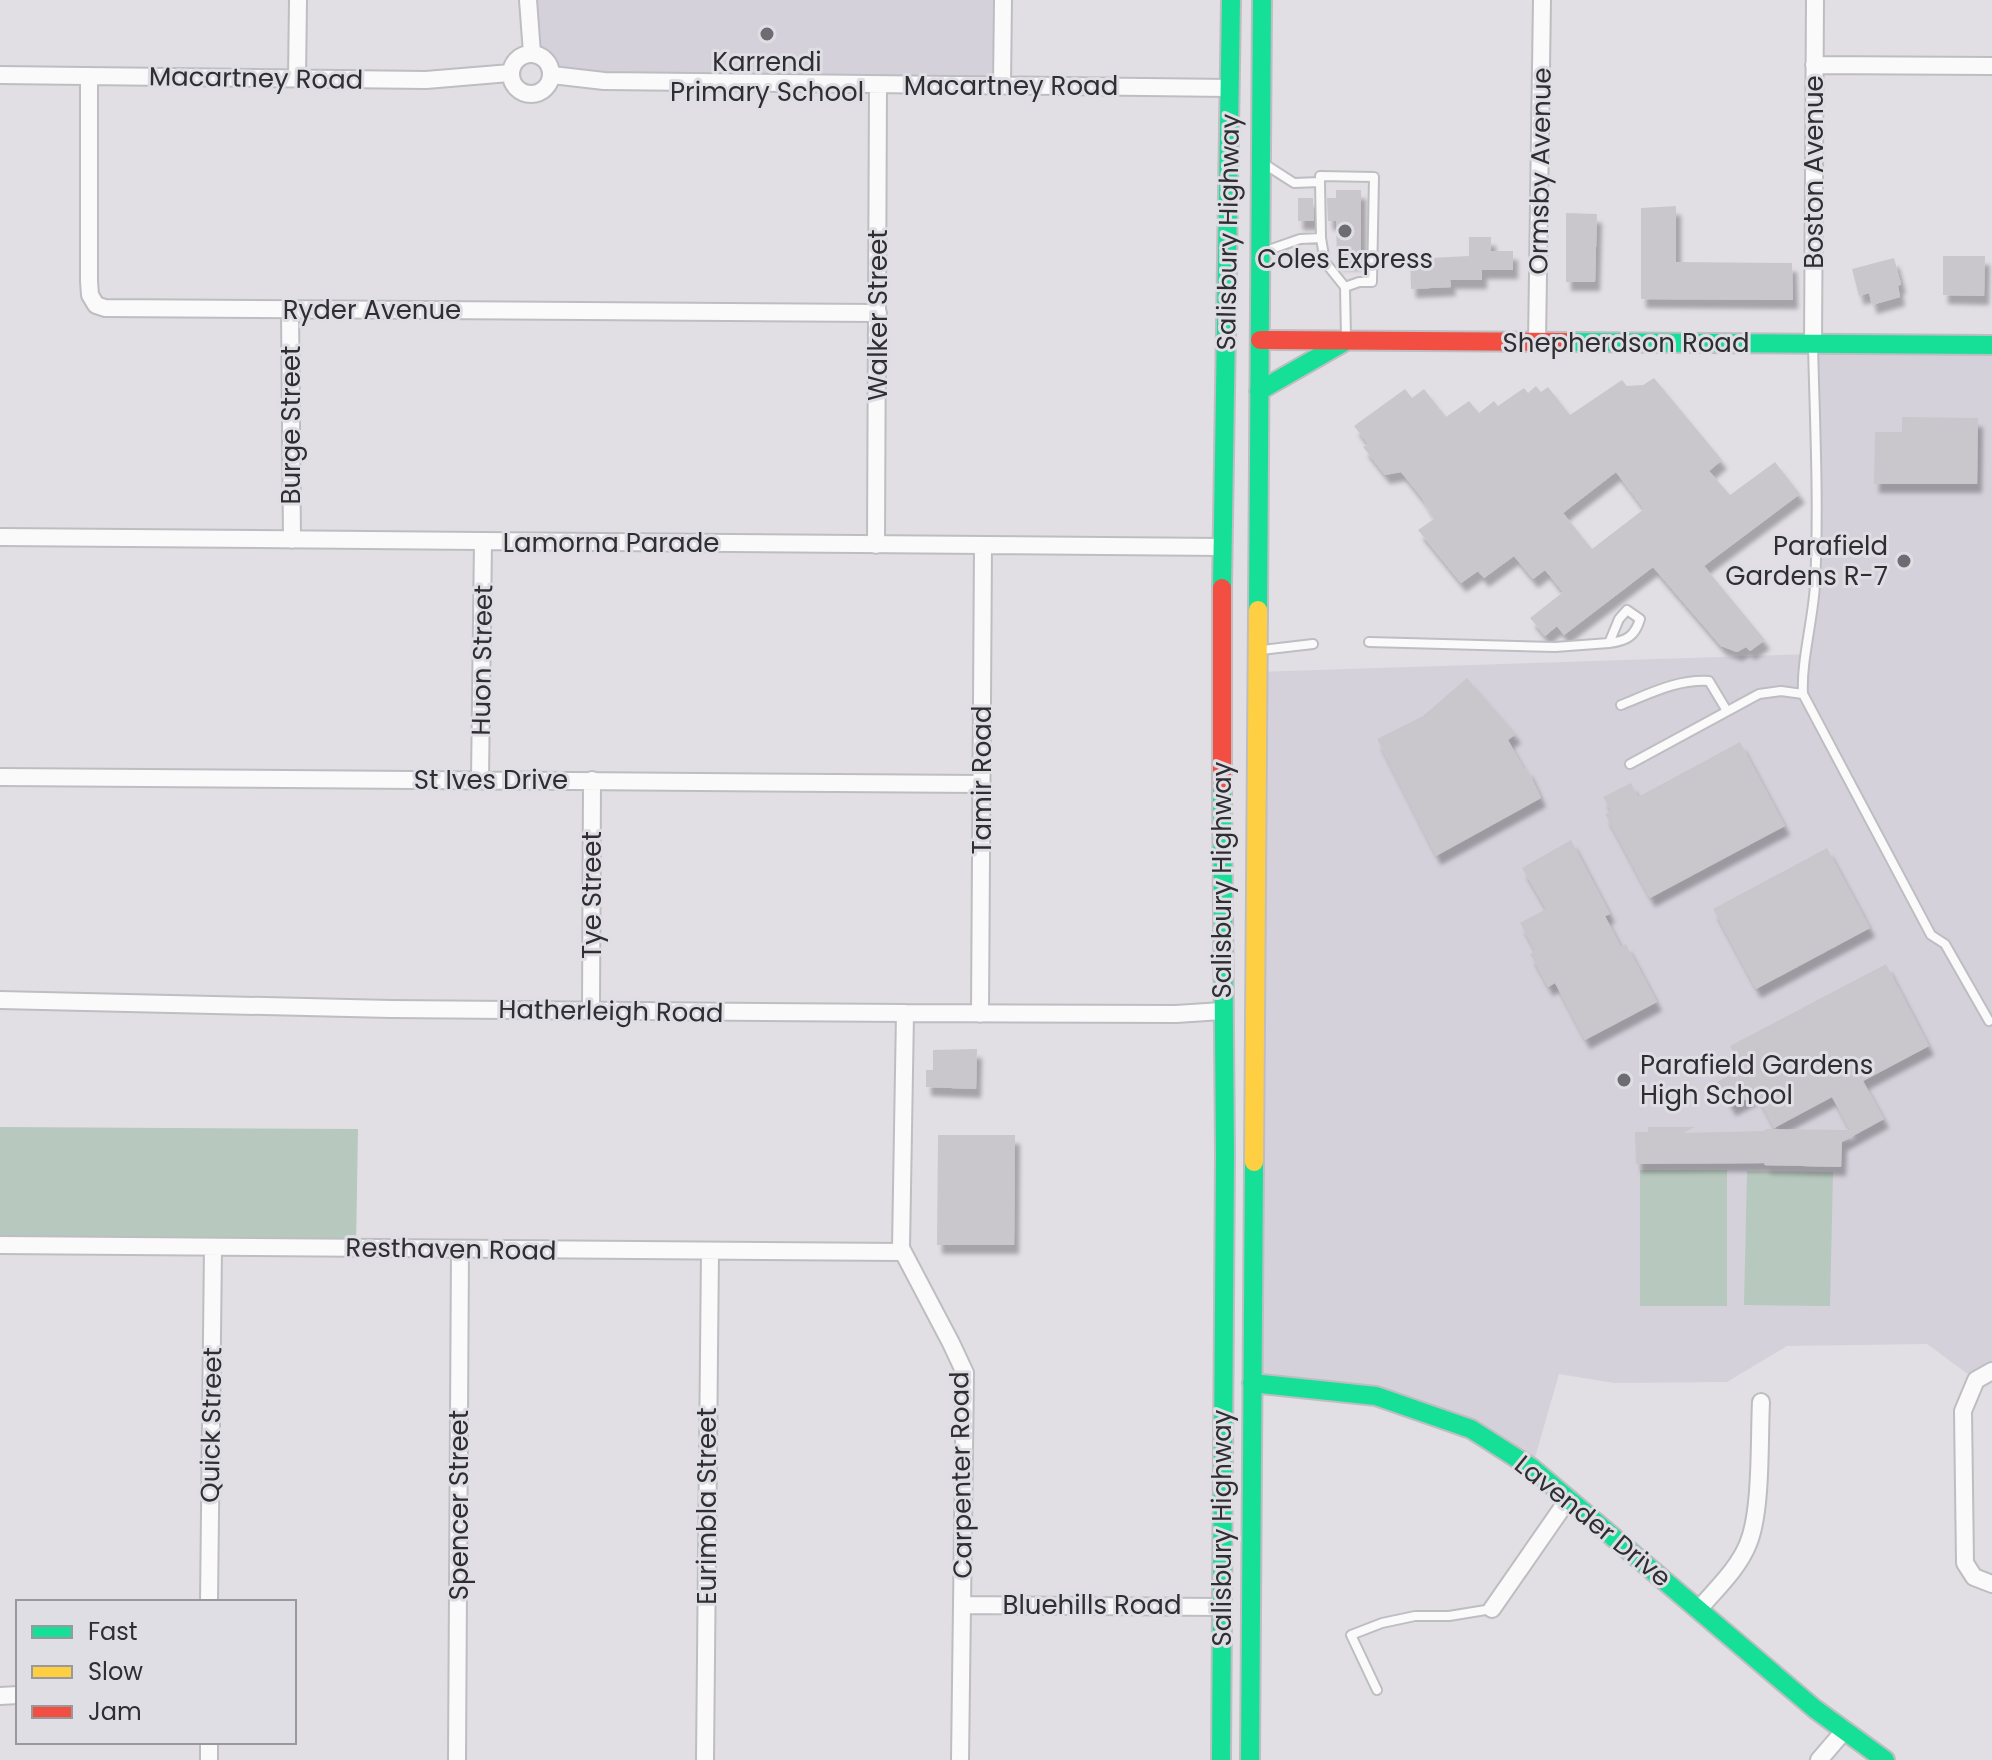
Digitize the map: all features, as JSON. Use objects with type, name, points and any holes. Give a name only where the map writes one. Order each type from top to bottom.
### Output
[{"type":"main road","name":"Salisbury Highway","points":[[1221,1760],[1225,1154],[1222,547],[1231,0]]},
{"type":"main road","name":"Salisbury Highway","points":[[1250,1760],[1259,391],[1268,340],[1261,223],[1262,0]]},
{"type":"main road","points":[[1230,88],[1262,88]]},
{"type":"main road","name":"Shepherdson Road","points":[[1227,340],[1992,345]]},
{"type":"main road","points":[[1259,391],[1346,341]]},
{"type":"main road","points":[[1222,1011],[1255,1011]]},
{"type":"main road","name":"Lavender Drive","points":[[1223,1384],[1252,1383],[1376,1396],[1442,1417],[1496,1443],[1569,1498],[1844,1731],[1885,1760]]},
{"type":"main road","points":[[1221,1607],[1250,1606]]},
{"type":"street","points":[[297,78],[298,0]]},
{"type":"street","points":[[528,0],[532,53]]},
{"type":"street","points":[[1002,84],[1003,0]]},
{"type":"street","name":"Ormsby Avenue","points":[[1537,343],[1542,0]]},
{"type":"street","name":"Boston Avenue","points":[[1813,345],[1815,0]]},
{"type":"street","points":[[532,53],[547,60],[552,75],[547,88],[534,95],[520,91],[511,80],[511,73],[515,61],[532,53]]},
{"type":"street","points":[[1814,65],[1992,66]]},
{"type":"street","name":"Macartney Road","points":[[0,75],[426,80],[511,73]]},
{"type":"street","name":"Macartney Road","points":[[552,75],[604,81],[1230,88]]},
{"type":"street","name":"Ryder Avenue","points":[[89,76],[89,281],[90,295],[96,305],[105,308],[878,313]]},
{"type":"street","name":"Walker Street","points":[[876,545],[878,85]]},
{"type":"street","name":"Burge Street","points":[[290,310],[292,540]]},
{"type":"street","name":"Lamorna Parade","points":[[0,537],[1222,547]]},
{"type":"street","name":"Huon Street","points":[[480,779],[483,541]]},
{"type":"street","name":"Tamir Road","points":[[980,1014],[983,546]]},
{"type":"street","name":"St Ives Drive","points":[[0,777],[982,784]]},
{"type":"street","name":"Tye Street","points":[[591,1011],[592,780]]},
{"type":"street","name":"Hatherleigh Road","points":[[0,1000],[591,1011],[1176,1014],[1222,1011]]},
{"type":"street","name":"Carpenter Road","points":[[905,1013],[902,1252],[965,1373],[960,1760]]},
{"type":"street","name":"Resthaven Road","points":[[0,1245],[902,1252]]},
{"type":"street","name":"Quick Street","points":[[209,1600],[213,1247]]},
{"type":"street","name":"Spencer Street","points":[[457,1760],[460,1249]]},
{"type":"street","name":"Eurimbla Street","points":[[705,1760],[710,1251]]},
{"type":"street","points":[[1992,1371],[1976,1380],[1961,1426],[1965,1563],[1974,1577],[1992,1584]]},
{"type":"street","points":[[1699,1609],[1732,1571],[1747,1548],[1755,1526],[1761,1402]]},
{"type":"street","points":[[1492,1609],[1569,1498]]},
{"type":"street","name":"Bluehills Road","points":[[963,1605],[1221,1607]]},
{"type":"street","points":[[1819,1760],[1844,1731]]},
{"type":"lane","points":[[1262,163],[1294,183],[1320,182]]},
{"type":"lane","points":[[1345,287],[1372,282],[1374,177],[1320,176],[1321,238],[1325,262],[1345,287],[1346,341]]},
{"type":"lane","points":[[1265,251],[1300,239],[1321,238]]},
{"type":"lane","points":[[1813,345],[1819,506],[1813,617],[1802,679],[1803,694],[1931,935],[1945,944],[1989,1021]]},
{"type":"lane","points":[[1369,642],[1555,647],[1609,643]]},
{"type":"lane","points":[[1258,651],[1313,644]]},
{"type":"lane","points":[[1621,705],[1668,686],[1696,680],[1709,681],[1727,711]]},
{"type":"lane","points":[[1630,764],[1759,694],[1781,691],[1803,694]]},
{"type":"lane","points":[[1377,1690],[1351,1635],[1382,1623],[1415,1616],[1449,1616],[1492,1609]]},
{"type":"shaded area","name":"Karrendi Primary School","points":[[528,0],[1003,0],[1002,84],[552,75],[546,60],[532,53]]},
{"type":"shaded area","name":"Parafield Gardens High School","points":[[1813,345],[1992,345],[1992,1371],[1976,1380],[1927,1344],[1787,1346],[1727,1382],[1614,1383],[1559,1374],[1532,1468],[1442,1417],[1252,1383],[1257,672],[1807,654],[1813,617]]},
{"type":"green space","points":[[0,1127],[358,1129],[356,1248],[0,1245]]},
{"type":"green space","points":[[1640,1170],[1727,1170],[1727,1306],[1640,1306]]},
{"type":"green space","points":[[1747,1171],[1833,1172],[1830,1306],[1744,1305]]},
{"type":"building","points":[[1336,190],[1361,190],[1361,261],[1337,261],[1336,221],[1328,221],[1327,198],[1336,198]]},
{"type":"building","points":[[1298,198],[1313,198],[1314,221],[1298,221]]},
{"type":"building","points":[[1676,206],[1676,262],[1792,263],[1793,300],[1641,299],[1641,208]]},
{"type":"building","points":[[1566,213],[1597,214],[1595,282],[1566,282]]},
{"type":"building","points":[[1469,237],[1491,237],[1491,251],[1513,251],[1513,270],[1482,270],[1482,280],[1450,280],[1451,287],[1411,289],[1410,259],[1469,256]]},
{"type":"building","points":[[1943,256],[1985,256],[1984,296],[1943,295]]},
{"type":"building","points":[[1894,258],[1901,284],[1898,286],[1900,297],[1872,305],[1869,293],[1859,296],[1852,269]]},
{"type":"building","points":[[1654,378],[1722,460],[1709,471],[1730,495],[1775,462],[1800,494],[1704,566],[1765,640],[1750,651],[1746,647],[1737,652],[1721,646],[1653,567],[1564,635],[1557,626],[1545,636],[1530,618],[1563,592],[1545,570],[1533,579],[1514,556],[1484,578],[1478,571],[1461,583],[1418,530],[1434,519],[1422,498],[1401,472],[1385,475],[1363,447],[1368,444],[1354,426],[1405,389],[1412,398],[1424,389],[1446,417],[1469,401],[1479,413],[1494,401],[1498,406],[1524,388],[1528,393],[1536,386],[1541,392],[1548,387],[1570,415],[1622,380],[1627,386],[1643,385]],"holes":[[[1616,472],[1644,509],[1592,549],[1563,513]]]},
{"type":"building","points":[[1902,417],[1978,418],[1977,484],[1874,484],[1875,432],[1902,432]]},
{"type":"building","points":[[1467,678],[1516,734],[1508,740],[1524,769],[1527,768],[1541,798],[1436,856],[1377,739],[1423,716]]},
{"type":"building","points":[[1740,742],[1785,826],[1650,898],[1605,814],[1611,811],[1603,797],[1631,783],[1638,797]]},
{"type":"building","points":[[1571,840],[1610,914],[1605,916],[1621,947],[1626,944],[1657,1002],[1585,1040],[1555,983],[1548,987],[1530,954],[1535,951],[1520,923],[1546,909],[1522,868]]},
{"type":"building","points":[[1827,848],[1870,928],[1756,989],[1713,909]]},
{"type":"building","points":[[1886,964],[1929,1046],[1863,1081],[1884,1119],[1842,1142],[1841,1167],[1765,1163],[1636,1164],[1635,1132],[1648,1132],[1648,1127],[1695,1127],[1683,1133],[1765,1129],[1850,1130],[1832,1097],[1774,1128],[1756,1094],[1731,1107],[1717,1082],[1742,1068],[1730,1046]]},
{"type":"building","points":[[977,1049],[976,1089],[926,1087],[926,1070],[933,1070],[933,1050]]},
{"type":"building","points":[[938,1135],[1015,1135],[1014,1245],[937,1245]]},
{"type":"traffic: fast","points":[[1222,588],[1231,0]]},
{"type":"traffic: fast","points":[[1258,610],[1262,0]]},
{"type":"traffic: fast","points":[[1259,391],[1346,341]]},
{"type":"traffic: fast","points":[[1566,342],[1992,345]]},
{"type":"traffic: fast","points":[[1221,1760],[1225,1154],[1222,787]]},
{"type":"traffic: fast","points":[[1250,1760],[1254,1162]]},
{"type":"traffic: fast","points":[[1252,1383],[1376,1396],[1471,1429],[1532,1468],[1815,1709],[1885,1760]]},
{"type":"traffic: slow","points":[[1254,1162],[1258,610]]},
{"type":"traffic: jam","points":[[1260,340],[1566,342]]},
{"type":"traffic: jam","points":[[1222,588],[1222,787]]},
{"type":"place","name":"Karrendi Primary School","points":[[767,34]]},
{"type":"place","name":"Coles Express","points":[[1345,231]]},
{"type":"place","name":"Parafield Gardens R-7","points":[[1904,561]]},
{"type":"place","name":"Parafield Gardens High School","points":[[1624,1080]]}]
